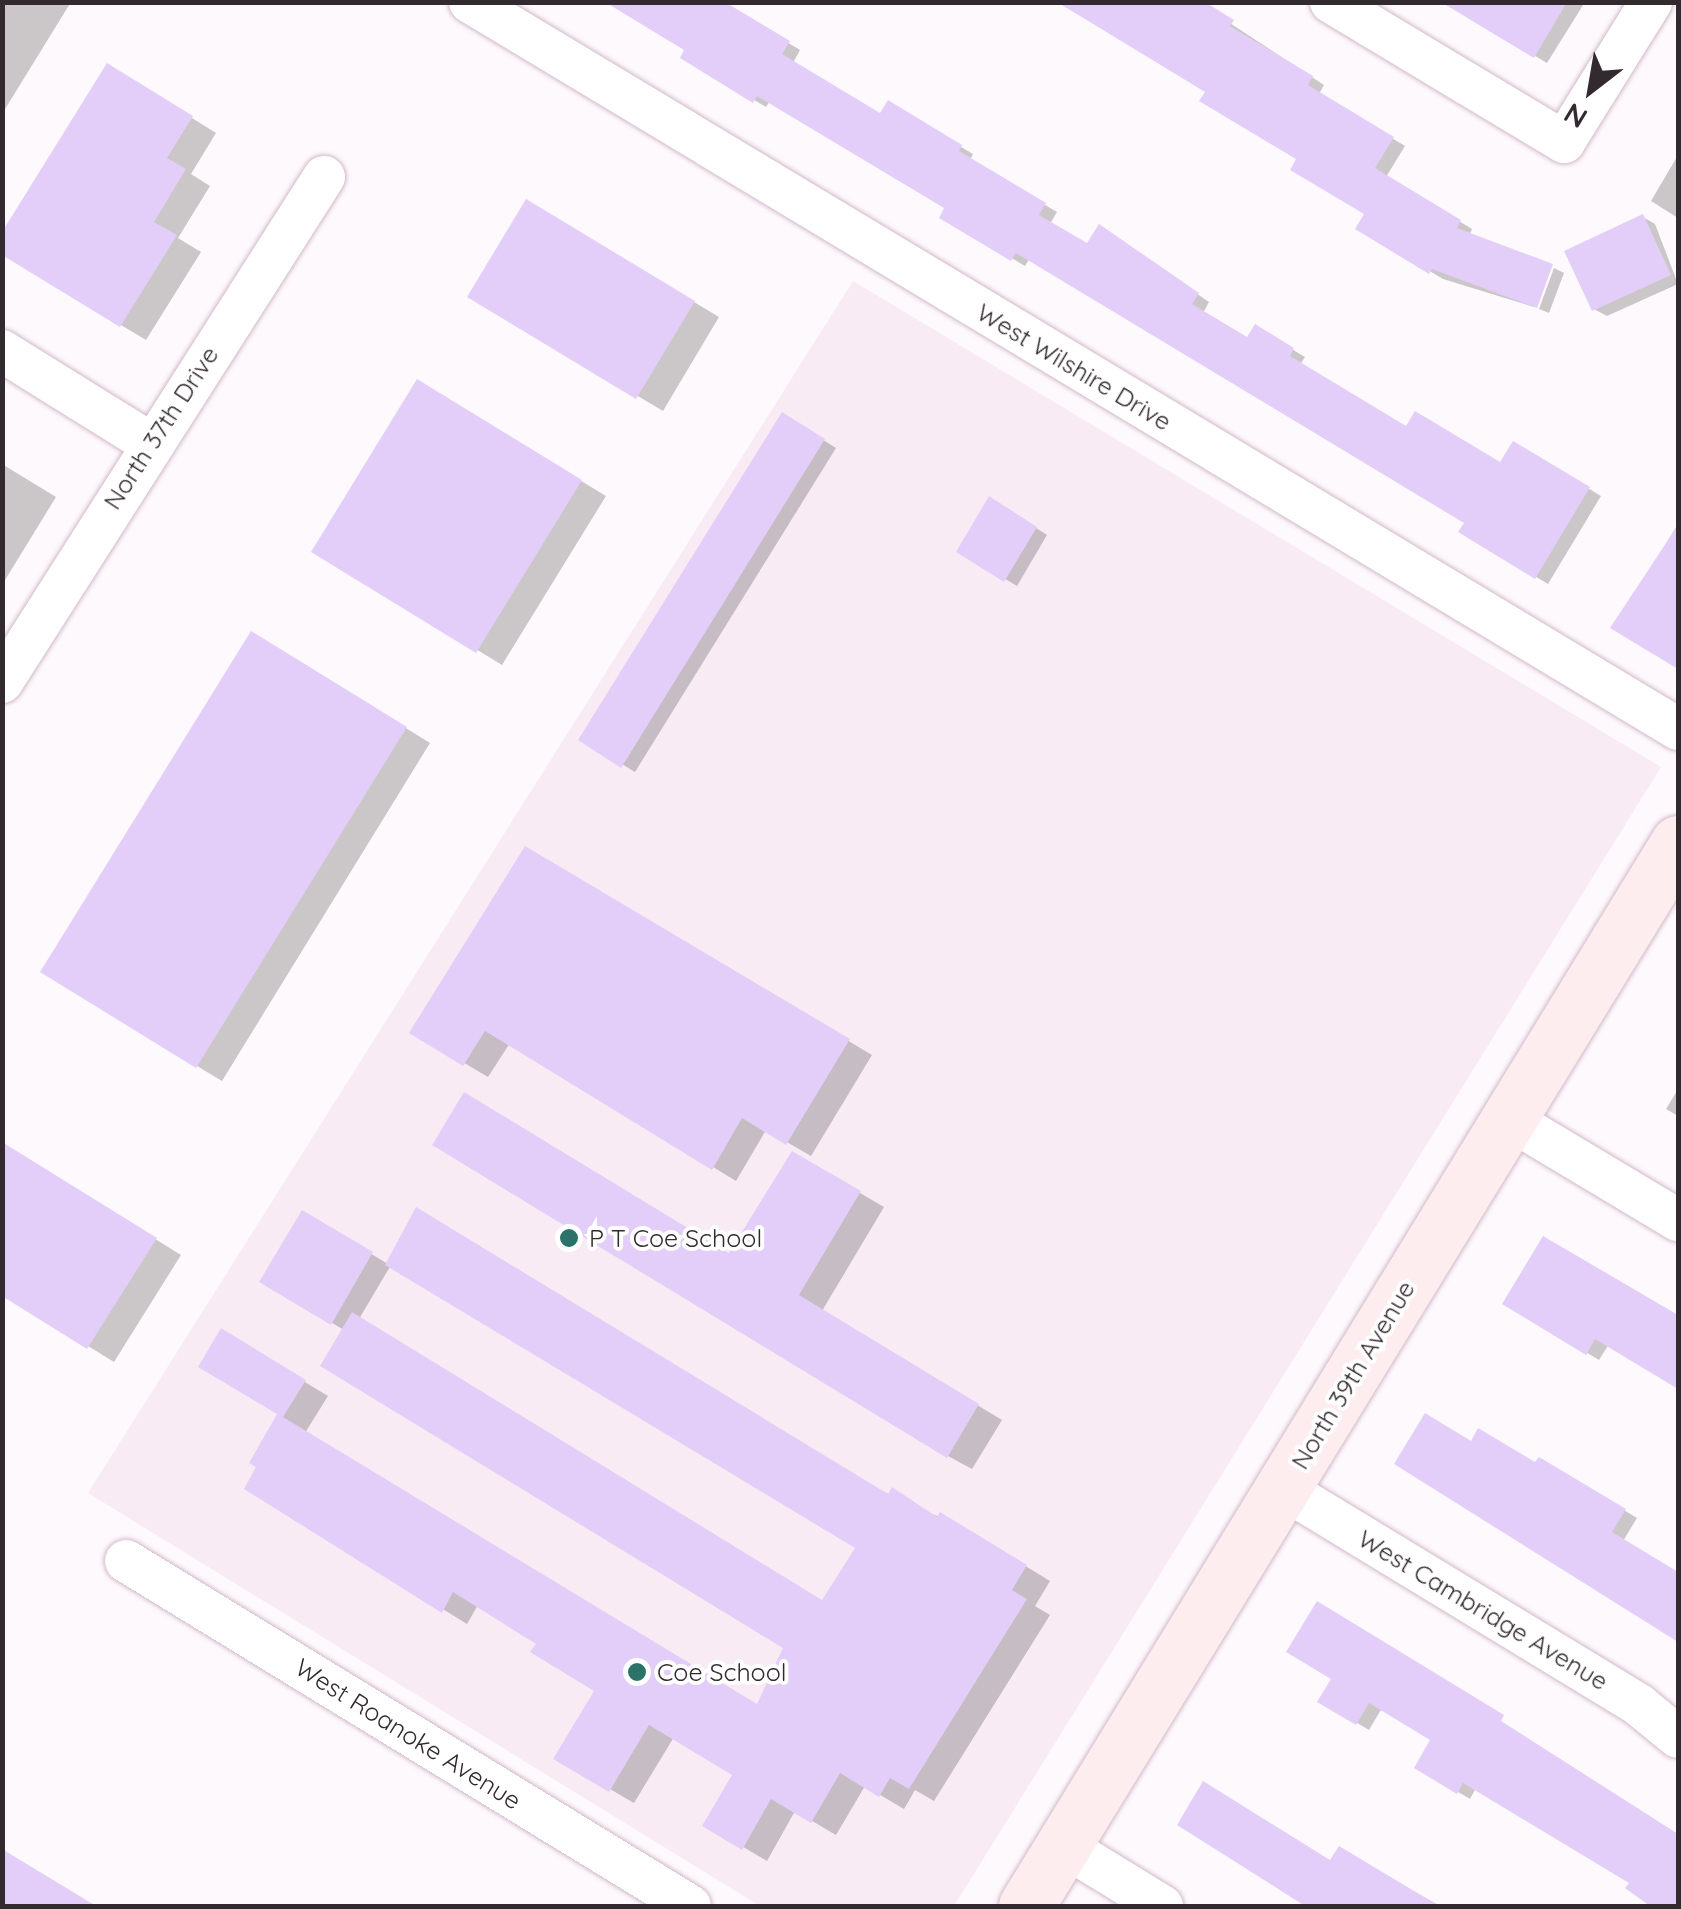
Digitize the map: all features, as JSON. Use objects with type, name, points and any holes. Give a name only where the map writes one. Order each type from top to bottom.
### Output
[{"type":"street","name":"West Wilshire Drive","points":[[470,2],[1678,729]]},
{"type":"street","points":[[1331,2],[1564,142],[1651,2]]},
{"type":"street","name":"North 37th Drive","points":[[2,682],[150,443],[324,177]]},
{"type":"street","points":[[2,352],[150,443]]},
{"type":"street","name":"North 39th Avenue","points":[[1026,1906],[1678,843]]},
{"type":"street","points":[[1509,1119],[1678,1220]]},
{"type":"street","name":"West Cambridge Avenue","points":[[1284,1489],[1639,1706],[1678,1737]]},
{"type":"street","name":"West Roanoke Avenue","points":[[126,1561],[690,1906]]},
{"type":"street","points":[[1064,1846],[1162,1906]]},
{"type":"shaded area","points":[[853,281],[1661,767],[954,1906],[760,1906],[88,1493]]},
{"type":"building","points":[[605,2],[725,2],[790,41],[782,54],[880,113],[888,100],[962,145],[959,151],[1046,203],[1039,215],[1087,243],[1099,224],[1199,293],[1192,304],[1247,337],[1255,324],[1294,348],[1290,356],[1406,426],[1415,411],[1500,462],[1513,441],[1590,487],[1535,579],[1458,532],[1464,523],[1016,253],[1011,261],[939,218],[944,208],[757,96],[753,103],[680,58],[684,50]]},
{"type":"building","points":[[1057,2],[1205,2],[1234,20],[1230,26],[1313,76],[1308,85],[1394,137],[1375,168],[1461,220],[1457,228],[1553,264],[1537,308],[1432,269],[1429,274],[1355,229],[1364,214],[1290,170],[1296,159],[1199,101],[1205,92]]},
{"type":"building","points":[[1441,2],[1567,2],[1534,58]]},
{"type":"building","points":[[107,63],[193,116],[167,158],[186,169],[154,222],[177,235],[120,327],[2,255],[2,232]]},
{"type":"building","points":[[526,199],[695,301],[636,399],[467,297]]},
{"type":"building","points":[[1643,214],[1671,275],[1592,311],[1564,251]]},
{"type":"building","points":[[417,379],[582,480],[476,653],[311,552]]},
{"type":"building","points":[[782,412],[825,439],[621,768],[578,740]]},
{"type":"building","points":[[989,496],[1037,527],[1004,582],[956,552]]},
{"type":"building","points":[[1678,525],[1678,669],[1610,628]]},
{"type":"building","points":[[251,631],[407,727],[196,1068],[40,972]]},
{"type":"building","points":[[525,846],[850,1039],[786,1145],[742,1118],[712,1170],[485,1031],[463,1066],[409,1033]]},
{"type":"building","points":[[464,1092],[729,1253],[792,1151],[861,1191],[799,1295],[979,1404],[947,1458],[432,1145]]},
{"type":"building","points":[[2,1142],[157,1238],[87,1349],[2,1296]]},
{"type":"building","points":[[416,1207],[888,1494],[892,1487],[937,1517],[940,1512],[1027,1565],[1012,1590],[1027,1599],[909,1789],[890,1778],[879,1797],[840,1773],[811,1823],[771,1799],[742,1850],[702,1826],[732,1775],[649,1725],[609,1792],[553,1759],[594,1691],[530,1652],[536,1644],[453,1592],[442,1613],[244,1489],[256,1467],[249,1463],[277,1414],[198,1367],[221,1328],[306,1380],[283,1417],[757,1704],[783,1648],[320,1366],[352,1312],[822,1600],[855,1548],[385,1265]]},
{"type":"building","points":[[302,1210],[373,1252],[331,1325],[259,1282]]},
{"type":"building","points":[[1543,1236],[1678,1315],[1678,1389],[1595,1339],[1586,1355],[1502,1304]]},
{"type":"building","points":[[1425,1413],[1471,1441],[1478,1428],[1535,1462],[1539,1457],[1626,1509],[1612,1532],[1678,1572],[1678,1642],[1394,1464]]},
{"type":"building","points":[[1317,1601],[1504,1715],[1501,1721],[1678,1834],[1678,1906],[1650,1906],[1625,1888],[1629,1883],[1463,1783],[1457,1794],[1414,1768],[1430,1740],[1369,1703],[1356,1725],[1317,1702],[1331,1679],[1286,1652]]},
{"type":"building","points":[[1203,1781],[1330,1860],[1339,1846],[1439,1906],[1305,1906],[1177,1825]]},
{"type":"building","points":[[2,1849],[96,1906],[2,1906]]},
{"type":"place","name":"P T Coe School","points":[[569,1238]]},
{"type":"place","name":"Coe School","points":[[637,1672]]}]
